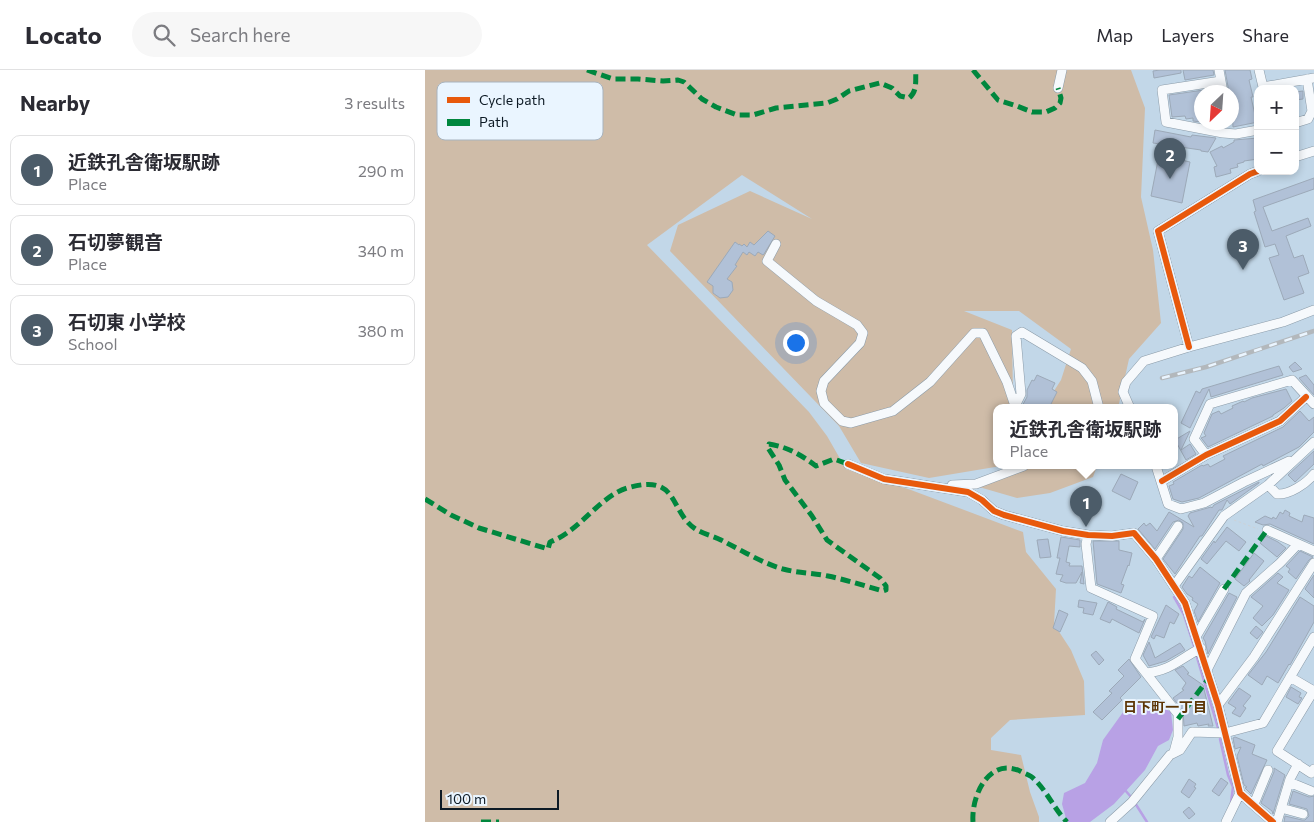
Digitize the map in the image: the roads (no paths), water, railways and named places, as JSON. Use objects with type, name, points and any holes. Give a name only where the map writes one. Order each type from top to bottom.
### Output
[{"type":"street","points":[[1058,88],[1063,70]]},
{"type":"street","points":[[1219,70],[1222,85]]},
{"type":"street","points":[[1259,70],[1262,85]]},
{"type":"street","points":[[1277,85],[1310,78],[1312,111],[1308,119],[1299,122]]},
{"type":"street","points":[[1221,81],[1162,90],[1166,122],[1230,133],[1254,130]]},
{"type":"street","points":[[1299,157],[1314,151]]},
{"type":"street","points":[[1189,346],[1157,231],[1254,172]]},
{"type":"street","points":[[776,244],[767,261],[816,301],[857,325],[863,333],[860,343],[824,381],[821,391],[824,403],[842,421],[851,423],[893,411],[930,382],[974,333],[983,333],[1007,382],[1014,404]]},
{"type":"street","points":[[1128,404],[1123,392],[1126,382],[1144,361],[1189,346],[1283,322],[1314,310]]},
{"type":"street","points":[[1016,404],[1021,394],[1016,336],[1022,332],[1082,368],[1092,381],[1098,404]]},
{"type":"street","points":[[1206,455],[1194,439],[1210,404],[1291,380],[1314,404]]},
{"type":"street","points":[[1162,481],[1206,455],[1280,421],[1306,397]]},
{"type":"street","points":[[1174,586],[1223,516],[1268,485],[1314,442]]},
{"type":"street","points":[[1157,469],[1168,504],[1181,509],[1204,503],[1295,458]]},
{"type":"street","points":[[848,464],[884,479],[968,492],[982,500],[994,511],[1063,531],[1113,536],[1134,533],[1156,559],[1185,603],[1197,635],[1218,705],[1240,793],[1275,822],[1289,782],[1298,764]]},
{"type":"street","points":[[925,485],[976,484],[1016,469]]},
{"type":"street","points":[[1268,485],[1277,494],[1283,495],[1309,480],[1314,474]]},
{"type":"street","points":[[1156,559],[1178,526]]},
{"type":"street","points":[[1267,530],[1314,551]]},
{"type":"street","points":[[1088,535],[1086,544],[1091,588],[1153,616],[1135,659],[1178,714],[1178,737],[1174,752],[1133,801],[1110,822]]},
{"type":"street","points":[[1207,670],[1246,593],[1298,544]]},
{"type":"street","points":[[1218,705],[1254,657],[1314,563]]},
{"type":"street","points":[[1197,635],[1224,589]]},
{"type":"street","points":[[1174,752],[1180,750],[1192,732],[1225,733],[1263,723],[1314,637]]},
{"type":"street","points":[[1147,675],[1159,672],[1201,648]]},
{"type":"street","points":[[1290,677],[1314,691],[1277,751],[1311,773],[1314,768]]},
{"type":"street","points":[[1254,804],[1268,770]]},
{"type":"street","points":[[1289,782],[1311,791]]},
{"type":"street","points":[[1226,822],[1240,793]]},
{"type":"street","points":[[1281,808],[1303,814]]},
{"type":"waterway","points":[[1174,597],[1184,615],[1195,649]]},
{"type":"waterway","points":[[1196,654],[1218,728]]},
{"type":"waterway","points":[[1220,739],[1228,775],[1233,787],[1231,803]]},
{"type":"waterway","points":[[1124,789],[1132,798]]},
{"type":"waterway","points":[[1135,803],[1147,822]]},
{"type":"railway","points":[[1162,378],[1206,367],[1314,331]]},
{"type":"place","name":"石切夢観音","points":[[1170,179]]},
{"type":"place","name":"石切東 小学校","points":[[1243,270]]},
{"type":"place","name":"近鉄孔舎衛坂駅跡","points":[[1086,527]]},
{"type":"district","name":"日下町一丁目","points":[[1165,706]]}]
